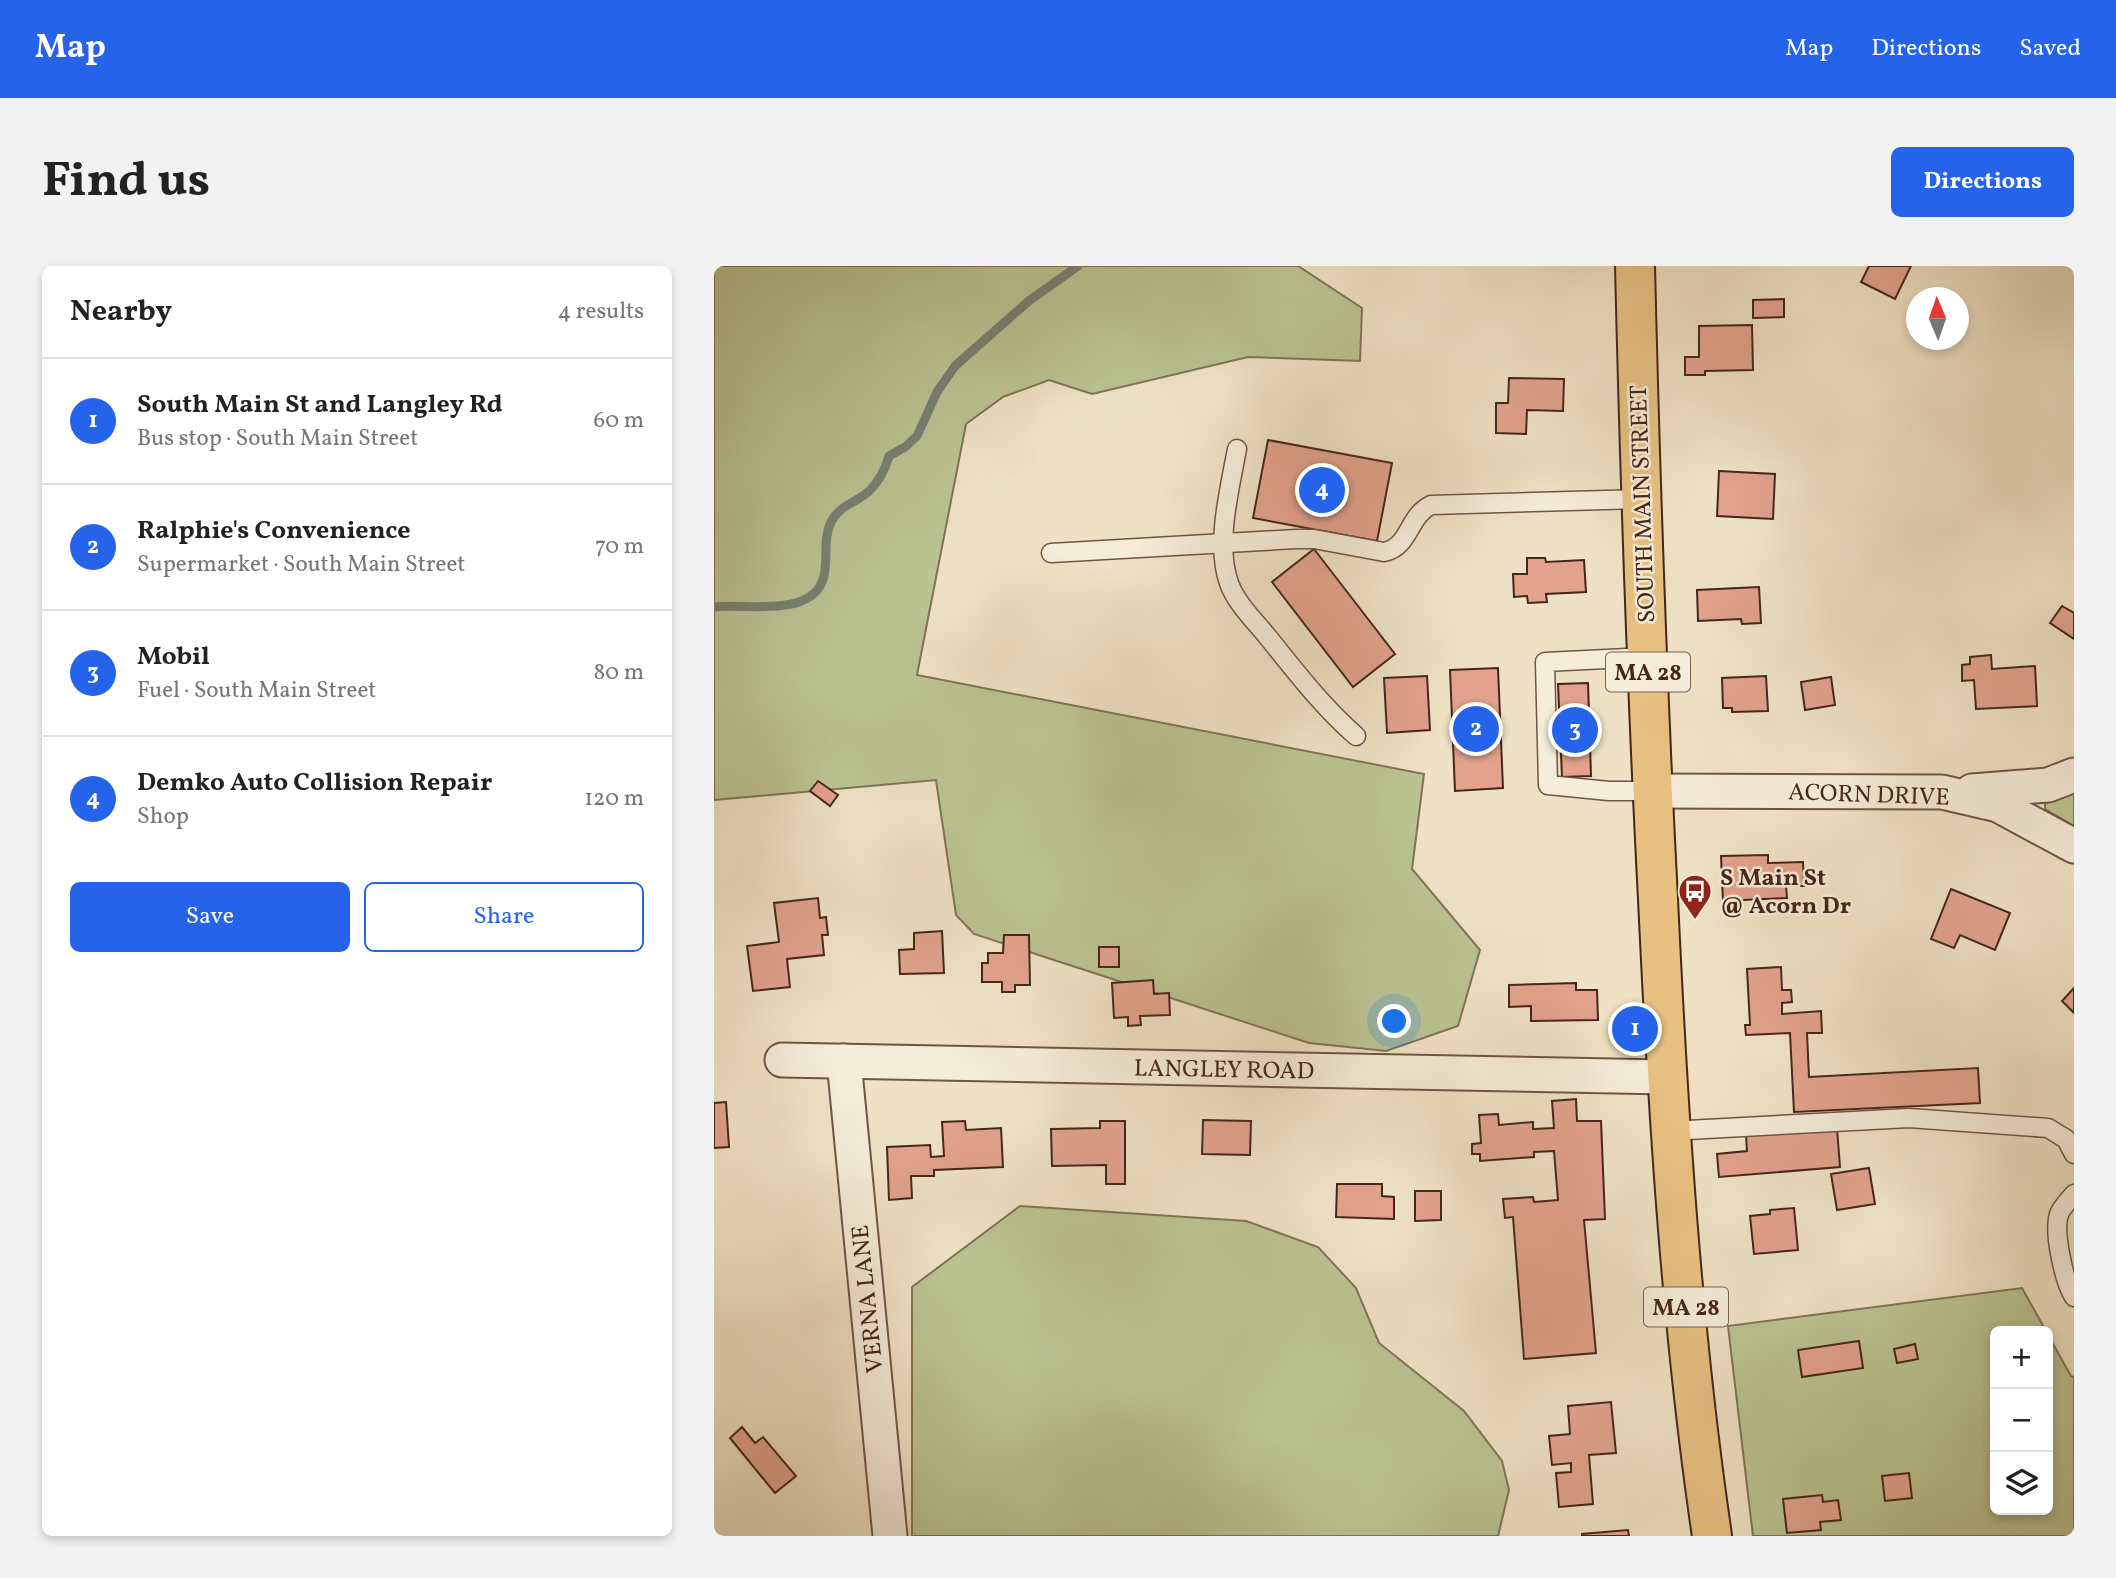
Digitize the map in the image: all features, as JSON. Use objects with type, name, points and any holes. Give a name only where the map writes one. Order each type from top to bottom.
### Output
[{"type":"main road","name":"SOUTH MAIN STREET","points":[[1635,266],[1652,791],[1666,1077]]},
{"type":"main road","name":"MA 28","points":[[1666,1077],[1687,1328],[1712,1536]]},
{"type":"street","points":[[1942,792],[2004,791],[2048,785],[2074,775]]},
{"type":"street","name":"ACORN DRIVE","points":[[1652,791],[1942,792],[1998,805],[2074,846]]},
{"type":"street","name":"LANGLEY ROAD","points":[[782,1060],[1666,1077]]},
{"type":"street","name":"VERNA LANE","points":[[844,1061],[890,1536]]},
{"type":"lane","points":[[1237,449],[1226,510],[1225,543],[1229,583],[1241,604],[1326,709],[1356,736]]},
{"type":"lane","points":[[1051,553],[1314,539],[1384,552],[1391,551],[1402,542],[1420,512],[1431,505],[1642,499]]},
{"type":"lane","points":[[1647,657],[1545,662],[1548,785],[1609,791],[1652,791]]},
{"type":"lane","points":[[1669,1131],[1922,1119],[2048,1128],[2066,1139],[2074,1154]]},
{"type":"lane","points":[[2074,1194],[2060,1213],[2059,1247],[2066,1284],[2074,1297]]},
{"type":"green space","points":[[714,266],[1298,266],[1362,308],[1360,361],[1248,357],[1092,394],[1049,380],[1003,397],[966,424],[917,675],[1424,774],[1412,869],[1480,950],[1458,1026],[1386,1051],[1309,1043],[974,934],[956,915],[936,780],[714,800]]},
{"type":"green space","points":[[2074,791],[2074,826],[2045,809],[2045,801]]},
{"type":"green space","points":[[1020,1206],[1246,1221],[1318,1247],[1356,1288],[1379,1343],[1464,1411],[1502,1461],[1509,1490],[1498,1536],[912,1536],[912,1287]]},
{"type":"green space","points":[[2022,1288],[2043,1326],[1990,1326],[1990,1515],[2053,1515],[2053,1344],[2074,1377],[2074,1536],[1753,1536],[1728,1326]]},
{"type":"building","points":[[1869,266],[1911,266],[1895,299],[1861,282]]},
{"type":"building","points":[[1784,299],[1784,317],[1753,318],[1753,300]]},
{"type":"building","points":[[1752,325],[1753,370],[1705,371],[1705,375],[1685,375],[1685,357],[1699,357],[1699,326]]},
{"type":"building","points":[[1509,378],[1564,379],[1563,411],[1527,410],[1526,434],[1496,433],[1496,403],[1508,403]]},
{"type":"building","points":[[1268,440],[1392,463],[1377,541],[1253,518]]},
{"type":"building","points":[[1719,471],[1775,474],[1773,519],[1717,516]]},
{"type":"building","points":[[1314,549],[1395,654],[1353,687],[1272,582]]},
{"type":"building","points":[[1527,558],[1545,558],[1546,562],[1584,560],[1586,592],[1546,594],[1547,602],[1528,603],[1527,596],[1514,597],[1513,574],[1527,574]]},
{"type":"building","points":[[1759,587],[1761,623],[1742,624],[1741,619],[1698,621],[1697,590]]},
{"type":"building","points":[[2062,606],[2074,613],[2074,639],[2050,623]]},
{"type":"building","points":[[1991,655],[1992,669],[2035,666],[2037,706],[1976,709],[1974,680],[1962,681],[1962,665],[1970,664],[1970,657]]},
{"type":"building","points":[[1498,668],[1503,788],[1455,791],[1450,670]]},
{"type":"building","points":[[1427,676],[1430,730],[1387,733],[1384,678]]},
{"type":"building","points":[[1766,676],[1768,711],[1732,712],[1732,708],[1723,708],[1722,678]]},
{"type":"building","points":[[1831,677],[1835,705],[1805,710],[1801,682]]},
{"type":"building","points":[[1588,683],[1591,776],[1562,777],[1558,684]]},
{"type":"building","points":[[818,781],[838,795],[830,806],[810,791]]},
{"type":"building","points":[[1768,855],[1768,863],[1803,862],[1804,886],[1786,886],[1787,898],[1723,901],[1721,856]]},
{"type":"building","points":[[1951,889],[2010,913],[1995,950],[1960,935],[1954,948],[1931,939]]},
{"type":"building","points":[[818,898],[820,918],[826,917],[828,935],[822,935],[824,955],[787,959],[790,987],[753,991],[747,946],[779,942],[774,903]]},
{"type":"building","points":[[942,931],[944,973],[900,974],[899,950],[914,949],[914,933]]},
{"type":"building","points":[[1004,935],[1029,935],[1030,985],[1015,985],[1015,992],[1002,992],[1002,982],[982,982],[982,963],[988,963],[988,953],[1003,953]]},
{"type":"building","points":[[1099,947],[1119,947],[1119,967],[1099,967]]},
{"type":"building","points":[[1781,967],[1782,990],[1791,990],[1792,1002],[1782,1003],[1782,1014],[1821,1011],[1822,1033],[1807,1033],[1809,1077],[1978,1068],[1980,1103],[1794,1112],[1790,1033],[1746,1035],[1745,1025],[1750,1025],[1747,969]]},
{"type":"building","points":[[1153,980],[1154,994],[1169,993],[1170,1015],[1140,1016],[1141,1025],[1128,1026],[1128,1017],[1114,1018],[1112,983]]},
{"type":"building","points":[[1576,983],[1576,990],[1597,990],[1598,1020],[1531,1021],[1531,1006],[1509,1007],[1509,985]]},
{"type":"building","points":[[2074,988],[2074,1013],[2062,1001]]},
{"type":"building","points":[[1576,1099],[1577,1121],[1601,1121],[1605,1219],[1584,1220],[1596,1353],[1524,1359],[1513,1217],[1505,1218],[1503,1199],[1533,1197],[1534,1202],[1558,1200],[1554,1151],[1534,1152],[1534,1157],[1480,1161],[1480,1154],[1472,1154],[1472,1144],[1481,1143],[1479,1115],[1498,1114],[1499,1125],[1533,1122],[1533,1129],[1554,1128],[1552,1101]]},
{"type":"building","points":[[726,1102],[729,1147],[714,1148],[714,1103]]},
{"type":"building","points":[[1203,1120],[1251,1121],[1250,1155],[1202,1154]]},
{"type":"building","points":[[965,1121],[966,1130],[1001,1128],[1003,1167],[934,1170],[934,1176],[911,1176],[912,1198],[889,1200],[887,1147],[930,1145],[931,1157],[944,1156],[942,1122]]},
{"type":"building","points":[[1100,1121],[1125,1121],[1125,1184],[1106,1184],[1106,1165],[1052,1166],[1051,1129],[1100,1128]]},
{"type":"building","points":[[1837,1128],[1840,1167],[1719,1177],[1717,1154],[1747,1151],[1746,1135]]},
{"type":"building","points":[[1869,1168],[1875,1204],[1837,1210],[1831,1174]]},
{"type":"building","points":[[1337,1184],[1382,1184],[1382,1196],[1394,1197],[1394,1219],[1336,1217]]},
{"type":"building","points":[[1415,1191],[1441,1191],[1441,1220],[1415,1221]]},
{"type":"building","points":[[1794,1208],[1798,1250],[1754,1254],[1750,1216],[1770,1214],[1770,1210]]},
{"type":"building","points":[[1859,1341],[1863,1368],[1802,1377],[1798,1350]]},
{"type":"building","points":[[1915,1344],[1918,1359],[1897,1363],[1894,1349]]},
{"type":"building","points":[[1611,1402],[1616,1453],[1589,1455],[1593,1504],[1559,1507],[1556,1473],[1571,1472],[1571,1463],[1552,1465],[1549,1436],[1570,1434],[1568,1406]]},
{"type":"building","points":[[742,1427],[755,1443],[763,1437],[796,1476],[775,1493],[730,1438]]},
{"type":"building","points":[[1909,1473],[1912,1498],[1885,1501],[1882,1476]]},
{"type":"building","points":[[1822,1495],[1823,1502],[1838,1500],[1841,1520],[1820,1522],[1821,1530],[1787,1533],[1783,1499]]},
{"type":"building","points":[[1628,1530],[1629,1536],[1582,1536],[1582,1534]]},
{"type":"waterway","points":[[714,607],[793,604],[818,590],[824,576],[827,535],[834,517],[872,488],[881,476],[889,456],[917,436],[937,392],[955,366],[1030,300],[1078,266]]},
{"type":"place","name":"Demko Auto Collision Repair","points":[[1322,490]]},
{"type":"place","name":"Ralphie's Convenience","points":[[1476,729]]},
{"type":"place","name":"Mobil","points":[[1575,730]]},
{"type":"place","name":"S Main St @ Acorn Dr","points":[[1695,921]]},
{"type":"place","name":"South Main St and Langley Rd","points":[[1635,1029]]}]
